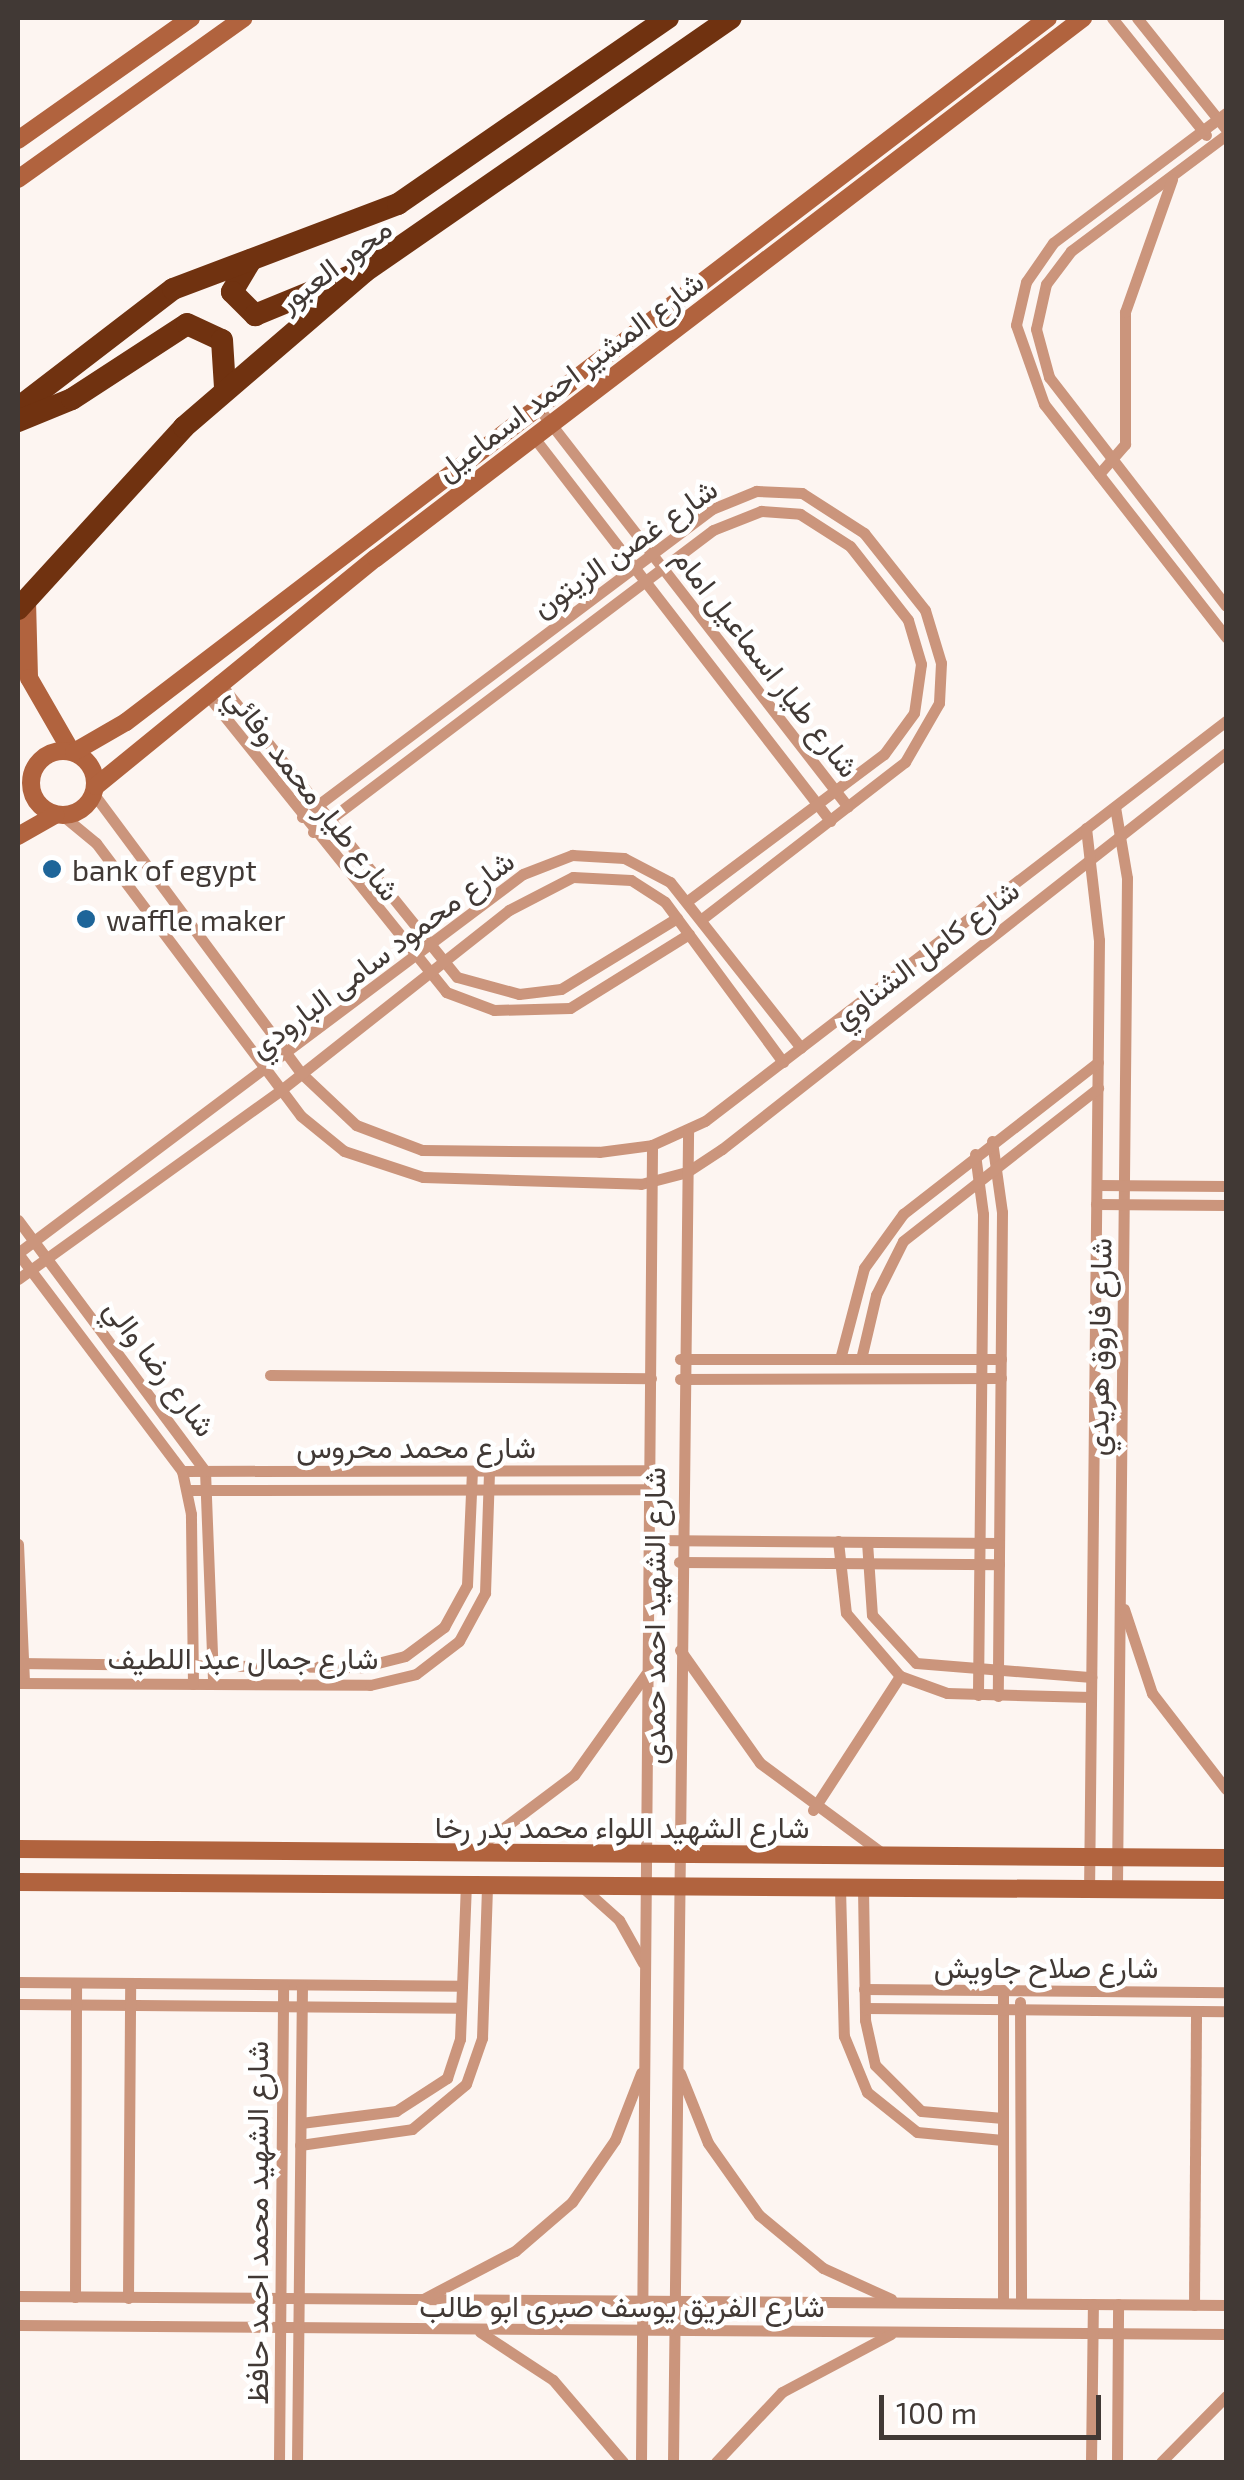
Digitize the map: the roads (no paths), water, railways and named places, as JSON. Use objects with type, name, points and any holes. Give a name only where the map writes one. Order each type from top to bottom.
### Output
[{"type":"highway","name":"محور العبور","points":[[18,408],[135,312],[434,184],[668,18]]},
{"type":"highway","name":"محور العبور","points":[[22,605],[225,388],[364,272],[732,18]]},
{"type":"highway","points":[[251,260],[232,292],[255,315],[364,272]]},
{"type":"highway","points":[[18,421],[72,399],[186,324],[222,340],[225,388]]},
{"type":"street","points":[[18,140],[191,18]]},
{"type":"street","points":[[18,179],[244,18]]},
{"type":"street","name":"شارع المشير احمد اسماعيل","points":[[26,788],[72,751],[126,722],[1048,18]]},
{"type":"street","name":"شارع المشير احمد اسماعيل","points":[[58,815],[95,789],[212,687],[533,437],[1082,18]]},
{"type":"street","points":[[1112,18],[1214,144]]},
{"type":"street","points":[[1136,18],[1224,124]]},
{"type":"street","points":[[1224,124],[1202,130],[1053,242],[1020,297],[1028,380],[1226,637]]},
{"type":"street","points":[[1224,124],[1214,144],[1070,251],[1039,304],[1049,377],[1226,606]]},
{"type":"street","points":[[1099,474],[1114,462],[1126,444],[1121,369],[1131,283],[1174,175]]},
{"type":"street","name":"شارع طيار اسماعيل امام","points":[[537,406],[848,807]]},
{"type":"street","name":"شارع طيار اسماعيل امام","points":[[520,419],[830,820]]},
{"type":"street","name":"شارع غصن الزيتون","points":[[302,817],[651,553],[756,491],[802,494],[864,533],[925,610],[941,690],[914,752],[703,918]]},
{"type":"street","name":"شارع غصن الزيتون","points":[[313,832],[662,566],[761,510],[819,522],[850,546],[908,620],[920,689],[901,736],[835,791],[689,900]]},
{"type":"street","points":[[850,546],[864,533]]},
{"type":"street","points":[[22,605],[29,678],[72,751],[93,764],[95,789],[302,1074],[356,1125],[422,1150],[652,1145]]},
{"type":"street","name":"شارع طيار محمد وفائي","points":[[212,687],[316,806],[440,964],[498,992],[562,989],[678,918]]},
{"type":"street","name":"شارع طيار محمد وفائي","points":[[212,687],[313,832],[426,975],[494,1010],[570,1008]]},
{"type":"street","name":"شارع كامل الشناوي","points":[[652,1145],[688,1131],[784,1062],[1226,721]]},
{"type":"street","name":"شارع كامل الشناوي","points":[[652,1183],[693,1168],[1226,753]]},
{"type":"street","points":[[18,764],[36,806],[58,815],[96,843],[282,1090],[321,1135],[396,1173],[652,1183]]},
{"type":"street","name":"شارع فاروق هريدي","points":[[1114,807],[1123,833],[1124,1185],[1117,1890]]},
{"type":"street","points":[[18,836],[58,815]]},
{"type":"street","name":"شارع فاروق هريدي","points":[[1086,828],[1093,856],[1098,1062],[1089,1889]]},
{"type":"street","name":"شارع محمود سامى البارودي","points":[[18,1252],[288,1055],[523,874],[572,855],[624,858],[689,900],[802,1048]]},
{"type":"street","name":"شارع محمود سامى البارودي","points":[[18,1279],[282,1090],[524,899],[574,878],[631,880],[678,918],[784,1062]]},
{"type":"street","points":[[562,989],[570,1008],[689,934]]},
{"type":"street","points":[[840,1359],[873,1252],[920,1196],[1098,1062]]},
{"type":"street","points":[[861,1359],[890,1261],[980,1174],[1098,1088]]},
{"type":"street","name":"شارع الشهيد احمد حمدى","points":[[673,2462],[680,1359],[693,1168],[688,1131]]},
{"type":"street","points":[[992,1142],[997,1161],[1001,1359],[998,1696]]},
{"type":"street","name":"شارع الشهيد احمد حمدى","points":[[641,2462],[652,1145]]},
{"type":"street","points":[[975,1154],[980,1174],[982,1359],[978,1695]]},
{"type":"street","points":[[127,1173],[141,1191]]},
{"type":"street","points":[[1097,1185],[1226,1186]]},
{"type":"street","points":[[1096,1204],[1226,1205]]},
{"type":"street","name":"شارع رضا والي","points":[[18,1220],[204,1471],[210,1490],[213,1684]]},
{"type":"street","name":"شارع رضا والي","points":[[18,1252],[182,1471],[188,1490],[193,1684]]},
{"type":"street","points":[[680,1359],[1001,1359]]},
{"type":"street","points":[[270,1375],[650,1378]]},
{"type":"street","points":[[680,1380],[1001,1378]]},
{"type":"street","name":"شارع جمال عبد اللطيف","points":[[21,1682],[370,1685],[440,1660],[485,1593],[489,1470]]},
{"type":"street","name":"شارع محمد محروس","points":[[182,1471],[650,1470]]},
{"type":"street","name":"شارع جمال عبد اللطيف","points":[[21,1663],[362,1666],[426,1643],[467,1585],[472,1471]]},
{"type":"street","name":"شارع محمد محروس","points":[[188,1490],[650,1489]]},
{"type":"street","points":[[650,1540],[999,1542]]},
{"type":"street","points":[[838,1541],[838,1563],[852,1626],[900,1676],[978,1695],[1091,1697]]},
{"type":"street","points":[[867,1542],[867,1602],[894,1648],[929,1668],[1092,1678]]},
{"type":"street","points":[[18,1544],[21,1682]]},
{"type":"street","points":[[679,1562],[999,1564]]},
{"type":"street","points":[[1120,1595],[1152,1693],[1226,1788]]},
{"type":"street","points":[[678,1646],[736,1736],[812,1810],[886,1855]]},
{"type":"street","points":[[472,1852],[574,1775],[648,1670]]},
{"type":"street","points":[[812,1810],[900,1676]]},
{"type":"street","name":"شارع الشهيد اللواء محمد بدر رخا","points":[[18,1849],[1226,1858]]},
{"type":"street","name":"شارع الشهيد اللواء محمد بدر رخا","points":[[18,1882],[1226,1890]]},
{"type":"street","points":[[301,2122],[396,2112],[433,2092],[456,2060],[466,1885]]},
{"type":"street","points":[[300,2145],[412,2129],[466,2084],[482,2038],[487,1885]]},
{"type":"street","points":[[581,1886],[619,1920],[646,1974]]},
{"type":"street","points":[[840,1888],[844,2036],[867,2092],[899,2122],[936,2137],[1003,2140]]},
{"type":"street","points":[[863,1888],[866,2033],[875,2064],[908,2103],[937,2116],[1003,2118]]},
{"type":"street","points":[[18,1982],[462,1986]]},
{"type":"street","points":[[75,2297],[76,1983]]},
{"type":"street","points":[[128,2298],[130,1984]]},
{"type":"street","name":"شارع الشهيد محمد احمد حافظ","points":[[279,2462],[283,1985]]},
{"type":"street","name":"شارع الشهيد محمد احمد حافظ","points":[[297,2462],[302,1985]]},
{"type":"street","name":"شارع صلاح جاويش","points":[[864,1989],[1226,1992]]},
{"type":"street","points":[[1003,1990],[1003,2303]]},
{"type":"street","points":[[1020,1990],[1021,2303]]},
{"type":"street","points":[[18,2004],[461,2008]]},
{"type":"street","name":"شارع صلاح جاويش","points":[[865,2008],[1226,2011]]},
{"type":"street","points":[[1194,2305],[1196,2010]]},
{"type":"street","points":[[844,2036],[866,2033]]},
{"type":"street","points":[[421,2300],[515,2251],[572,2202],[615,2140],[646,2059]]},
{"type":"street","points":[[676,2061],[708,2144],[758,2215],[823,2268],[899,2302]]},
{"type":"street","name":"شارع الفريق يوسف صبرى ابو طالب","points":[[18,2296],[1226,2305]]},
{"type":"street","points":[[1091,2462],[1093,2304]]},
{"type":"street","points":[[1117,2462],[1118,2304]]},
{"type":"street","name":"شارع الفريق يوسف صبرى ابو طالب","points":[[18,2325],[1226,2334]]},
{"type":"street","points":[[477,2329],[553,2380],[623,2462]]},
{"type":"street","points":[[716,2462],[782,2392],[897,2332]]},
{"type":"street","points":[[1160,2462],[1226,2396]]},
{"type":"place","name":"bank of egypt","points":[[52,869]]},
{"type":"place","name":"waffle maker","points":[[86,919]]}]
